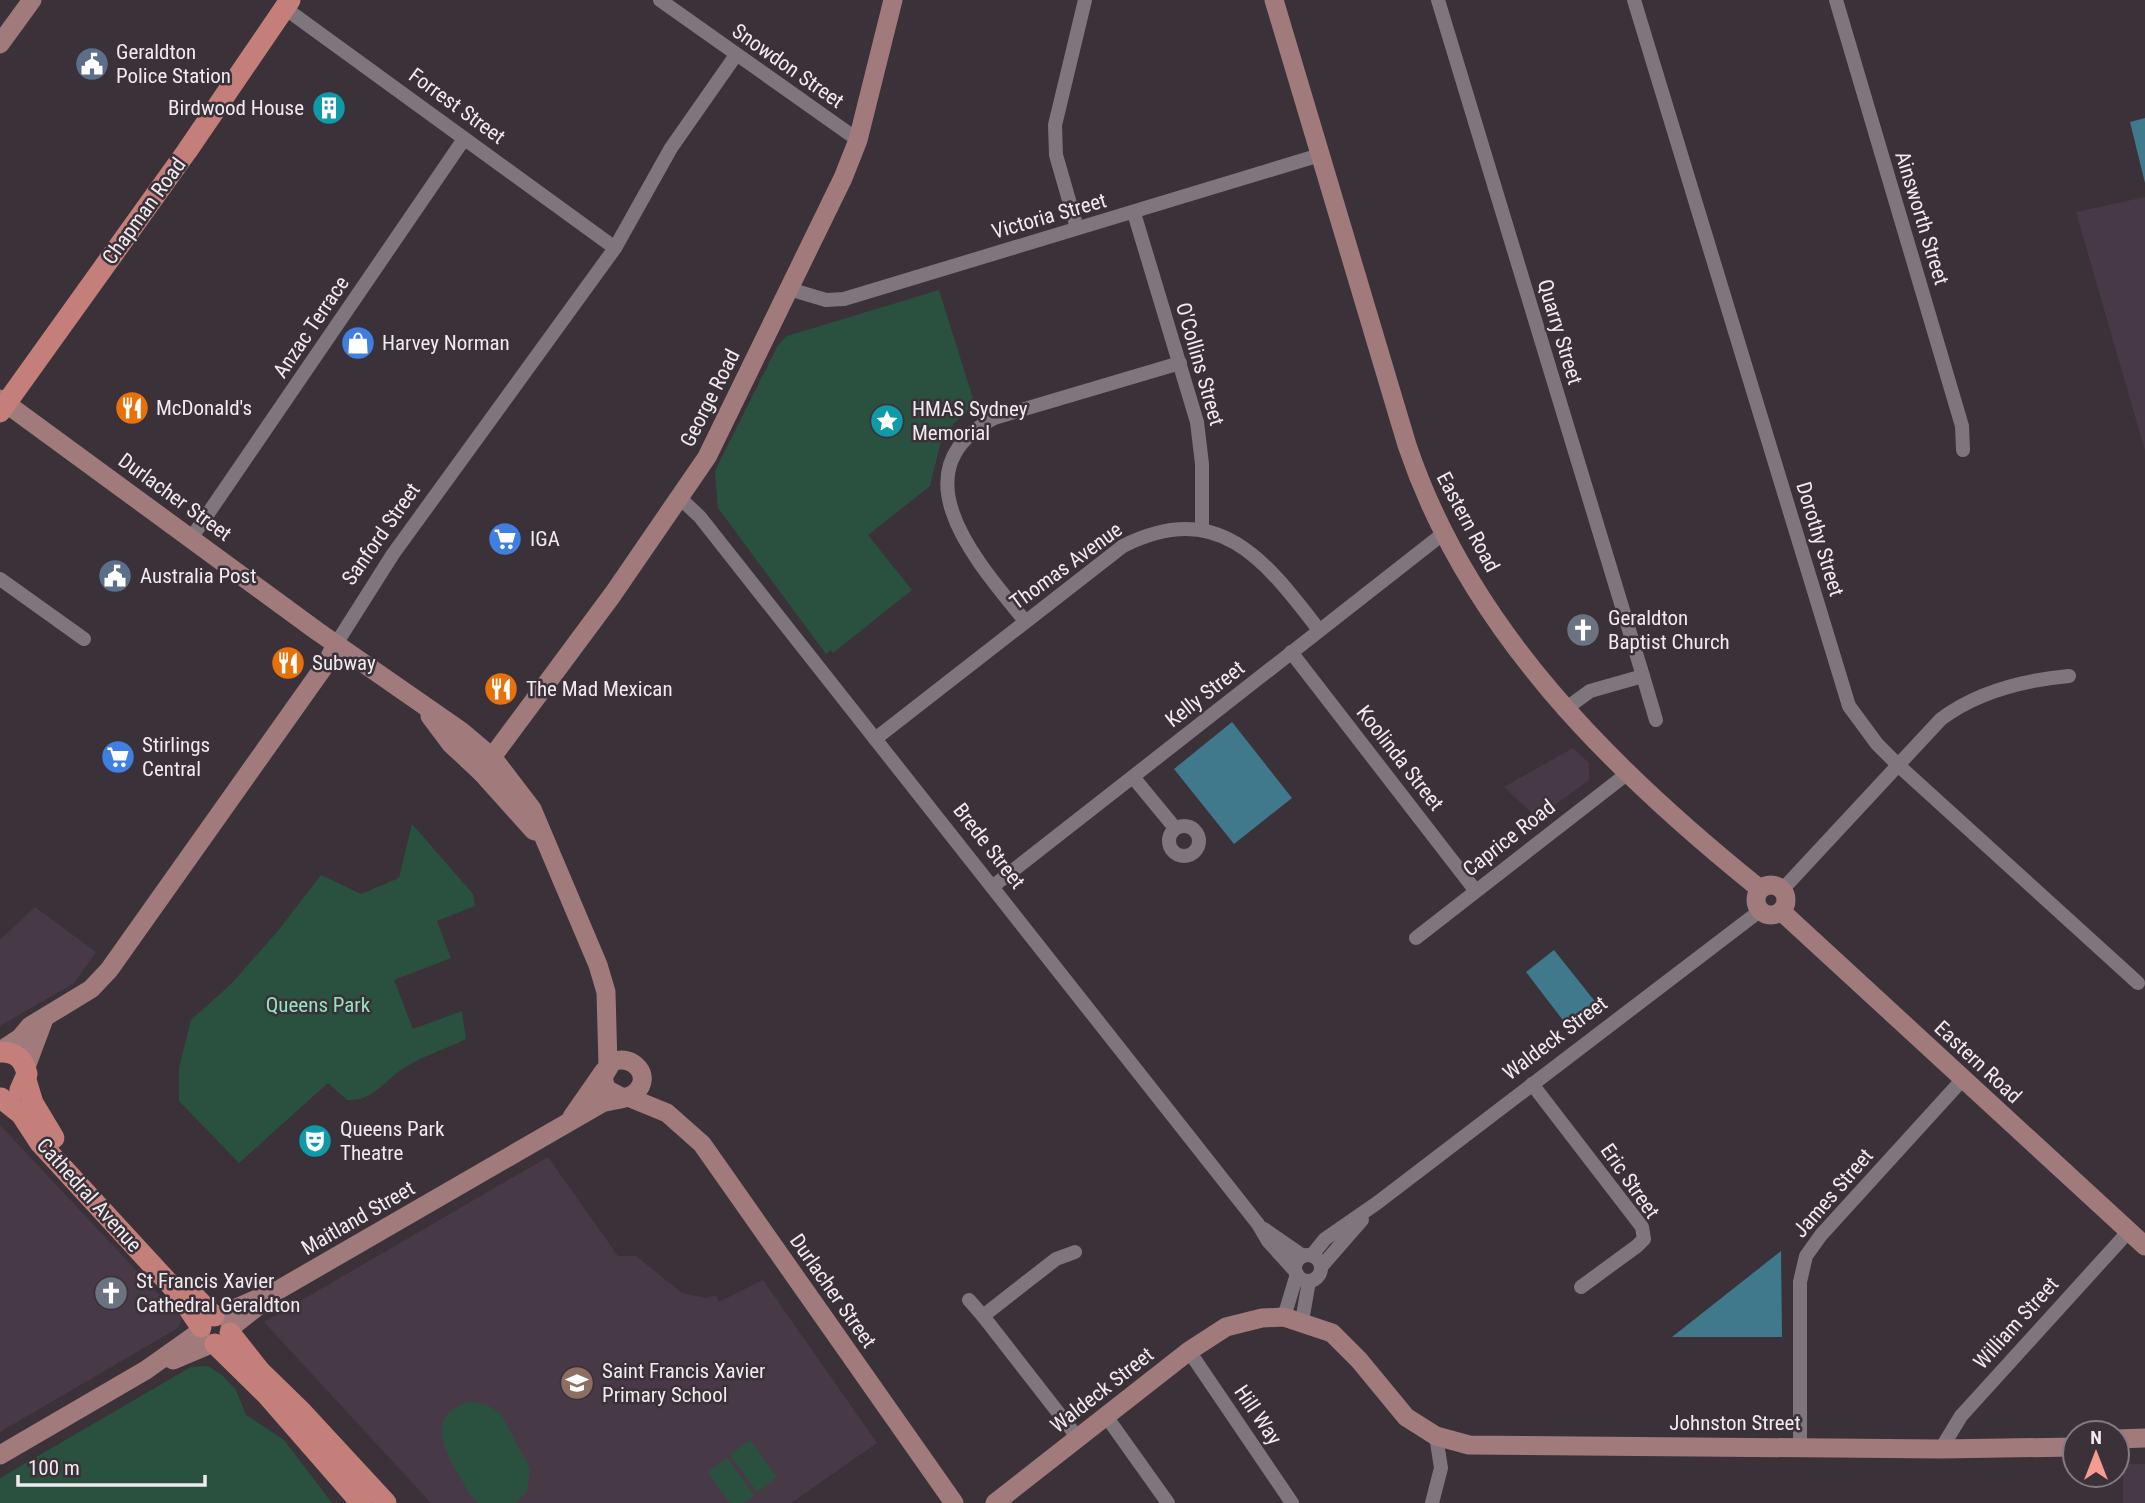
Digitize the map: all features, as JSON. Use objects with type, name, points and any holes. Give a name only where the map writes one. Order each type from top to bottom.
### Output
[{"type":"main road","points":[[0,27],[20,0]]},
{"type":"main road","points":[[0,44],[32,0]]},
{"type":"main road","name":"George Road","points":[[487,765],[681,499],[707,457],[843,178],[858,141],[893,0]]},
{"type":"main road","name":"Eastern Road","points":[[1274,0],[1407,445],[1430,509],[1528,666],[1564,710],[1705,844],[1760,890]]},
{"type":"main road","name":"Chapman Road","points":[[2,405],[287,2]]},
{"type":"main road","name":"Durlacher Street","points":[[2,405],[192,537],[424,707],[451,744],[487,765],[546,845],[598,965],[606,992],[606,1068]]},
{"type":"main road","name":"Sanford Street","points":[[0,1052],[20,1038],[30,1026],[91,989],[109,970],[328,661],[336,644]]},
{"type":"main road","points":[[1774,885],[1782,890],[1786,903],[1781,911],[1768,914],[1761,910],[1757,902],[1760,890],[1774,885]]},
{"type":"main road","name":"Eastern Road","points":[[1781,911],[2145,1246]]},
{"type":"main road","points":[[1,1098],[14,1095],[26,1074],[44,1019]]},
{"type":"main road","name":"Durlacher Street","points":[[607,1020],[667,1113],[702,1144],[954,1503]]},
{"type":"main road","points":[[0,1052],[18,1056],[26,1074]]},
{"type":"main road","points":[[624,1059],[639,1071],[638,1090],[624,1097],[606,1088],[606,1068],[624,1059]]},
{"type":"main road","name":"Maitland Street","points":[[567,1124],[606,1068]]},
{"type":"main road","name":"Cathedral Avenue","points":[[26,1074],[41,1121],[54,1138],[267,1395],[361,1503]]},
{"type":"main road","name":"Durlacher Street","points":[[624,1097],[667,1113]]},
{"type":"main road","name":"Maitland Street","points":[[0,1455],[602,1103],[624,1097]]},
{"type":"main road","name":"Cathedral Avenue","points":[[1,1098],[20,1114],[40,1143],[178,1293],[300,1409],[386,1503]]},
{"type":"main road","name":"Johnston Street","points":[[1293,1319],[1332,1334],[1359,1360],[1406,1417],[1436,1436],[1469,1445],[1941,1449],[2061,1446]]},
{"type":"main road","name":"Waldeck Street","points":[[995,1503],[1189,1350],[1226,1327],[1251,1320],[1293,1319]]},
{"type":"street","name":"Snowdon Street","points":[[660,0],[858,141]]},
{"type":"street","points":[[1077,228],[1056,155],[1055,125],[1085,0]]},
{"type":"street","name":"Quarry Street","points":[[1438,0],[1656,720]]},
{"type":"street","name":"Dorothy Street","points":[[1634,0],[1849,706],[1877,744],[1898,765],[2138,983]]},
{"type":"street","name":"Ainsworth Street","points":[[1836,0],[1962,426],[1963,450]]},
{"type":"street","name":"Forrest Street","points":[[287,2],[464,139],[615,248]]},
{"type":"street","name":"Sanford Street","points":[[336,644],[393,554],[615,248],[671,148],[736,55]]},
{"type":"street","name":"Anzac Terrace","points":[[192,537],[464,139]]},
{"type":"street","name":"Victoria Street","points":[[789,289],[826,300],[844,299],[1320,155]]},
{"type":"street","name":"O'Collins Street","points":[[1134,213],[1180,363],[1200,443],[1202,530]]},
{"type":"street","points":[[1025,621],[965,545],[956,525],[948,492],[950,473],[960,444],[968,434],[994,418],[1180,363]]},
{"type":"street","name":"Brede Street","points":[[681,499],[700,517],[1258,1224],[1268,1241],[1301,1276]]},
{"type":"street","name":"Thomas Avenue","points":[[875,739],[1123,546],[1160,531],[1202,530],[1235,540],[1272,570],[1319,630]]},
{"type":"street","name":"Kelly Street","points":[[992,887],[1444,533]]},
{"type":"street","points":[[0,579],[84,639]]},
{"type":"street","name":"Koolinda Street","points":[[1292,652],[1475,890]]},
{"type":"street","points":[[1564,710],[1590,691],[1643,676]]},
{"type":"street","points":[[1782,890],[1941,719],[1964,702],[2040,679],[2070,676]]},
{"type":"street","name":"Caprice Road","points":[[1416,938],[1628,773]]},
{"type":"street","points":[[1133,777],[1175,828]]},
{"type":"street","name":"Waldeck Street","points":[[1307,1256],[1325,1238],[1377,1203],[1761,910]]},
{"type":"street","name":"James Street","points":[[1800,1446],[1800,1282],[1806,1256],[1821,1235],[1964,1079]]},
{"type":"street","name":"Eric Street","points":[[1532,1084],[1642,1227],[1644,1239],[1637,1246],[1581,1287]]},
{"type":"street","name":"Waldeck Street","points":[[1321,1267],[1377,1203]]},
{"type":"street","name":"Brede Street","points":[[1258,1224],[1307,1256]]},
{"type":"street","name":"William Street","points":[[1941,1449],[1961,1416],[2129,1231]]},
{"type":"street","points":[[983,1316],[1056,1259],[1075,1252]]},
{"type":"street","points":[[1293,1319],[1301,1276],[1297,1261],[1307,1256],[1319,1260],[1319,1275],[1301,1276]]},
{"type":"street","points":[[969,1300],[1078,1438]]},
{"type":"street","name":"Hill Way","points":[[1189,1350],[1292,1503]]},
{"type":"street","points":[[1106,1416],[1168,1503]]},
{"type":"street","points":[[1432,1503],[1441,1468],[1436,1436]]},
{"type":"shaded area","points":[[2145,197],[2145,451],[2076,212]]},
{"type":"shaded area","points":[[1573,748],[1589,763],[1589,780],[1537,818],[1504,787]]},
{"type":"shaded area","points":[[35,907],[96,952],[74,983],[0,1026],[0,940]]},
{"type":"shaded area","points":[[0,1125],[182,1319],[178,1328],[0,1432]]},
{"type":"shaded area","name":"Saint Francis Xavier Primary School","points":[[548,1157],[618,1256],[636,1256],[682,1293],[706,1298],[716,1295],[719,1302],[763,1280],[877,1443],[791,1503],[431,1503],[264,1322]]},
{"type":"shaded area","points":[[2131,1464],[2145,1464],[2145,1503],[2123,1503],[2123,1489],[2131,1489]]},
{"type":"green space","points":[[939,290],[975,405],[954,423],[940,445],[930,486],[868,535],[912,590],[833,653],[831,650],[826,654],[718,508],[715,471],[778,345],[787,336]]},
{"type":"green space","name":"Queens Park","points":[[412,824],[473,894],[475,906],[437,921],[451,958],[394,980],[413,1029],[462,1011],[466,1039],[411,1064],[365,1097],[347,1100],[328,1083],[239,1163],[179,1101],[179,1068],[191,1020],[232,983],[277,932],[321,875],[361,894],[399,878]]},
{"type":"green space","points":[[208,1366],[222,1375],[236,1390],[246,1415],[284,1440],[332,1503],[0,1503],[0,1478],[191,1367]]},
{"type":"green space","points":[[471,1402],[487,1405],[501,1414],[530,1469],[527,1491],[516,1503],[478,1503],[459,1476],[448,1454],[442,1433],[443,1423],[448,1414],[457,1407]]},
{"type":"green space","points":[[750,1440],[777,1477],[757,1492],[730,1455]]},
{"type":"green space","points":[[727,1458],[754,1495],[743,1503],[730,1503],[708,1472]]},
{"type":"water","points":[[2145,118],[2145,183],[2130,122]]},
{"type":"water","points":[[1232,722],[1292,798],[1234,844],[1174,769]]},
{"type":"water","points":[[1554,950],[1601,1009],[1572,1032],[1526,972]]},
{"type":"water","points":[[1781,1251],[1782,1337],[1672,1337]]},
{"type":"place","name":"Geraldton Police Station","points":[[92,64]]},
{"type":"place","name":"Birdwood House","points":[[329,108]]},
{"type":"place","name":"Harvey Norman","points":[[358,343]]},
{"type":"place","name":"McDonald's","points":[[132,408]]},
{"type":"place","name":"HMAS Sydney Memorial","points":[[887,421]]},
{"type":"place","name":"IGA","points":[[505,539]]},
{"type":"place","name":"Australia Post","points":[[115,576]]},
{"type":"place","name":"Geraldton Baptist Church","points":[[1583,630]]},
{"type":"place","name":"Subway","points":[[288,663]]},
{"type":"place","name":"The Mad Mexican","points":[[501,689]]},
{"type":"place","name":"Stirlings Central","points":[[118,757]]},
{"type":"place","name":"Queens Park Theatre","points":[[315,1141]]},
{"type":"place","name":"St Francis Xavier Cathedral Geraldton","points":[[111,1293]]},
{"type":"place","name":"Saint Francis Xavier Primary School","points":[[577,1383]]}]
